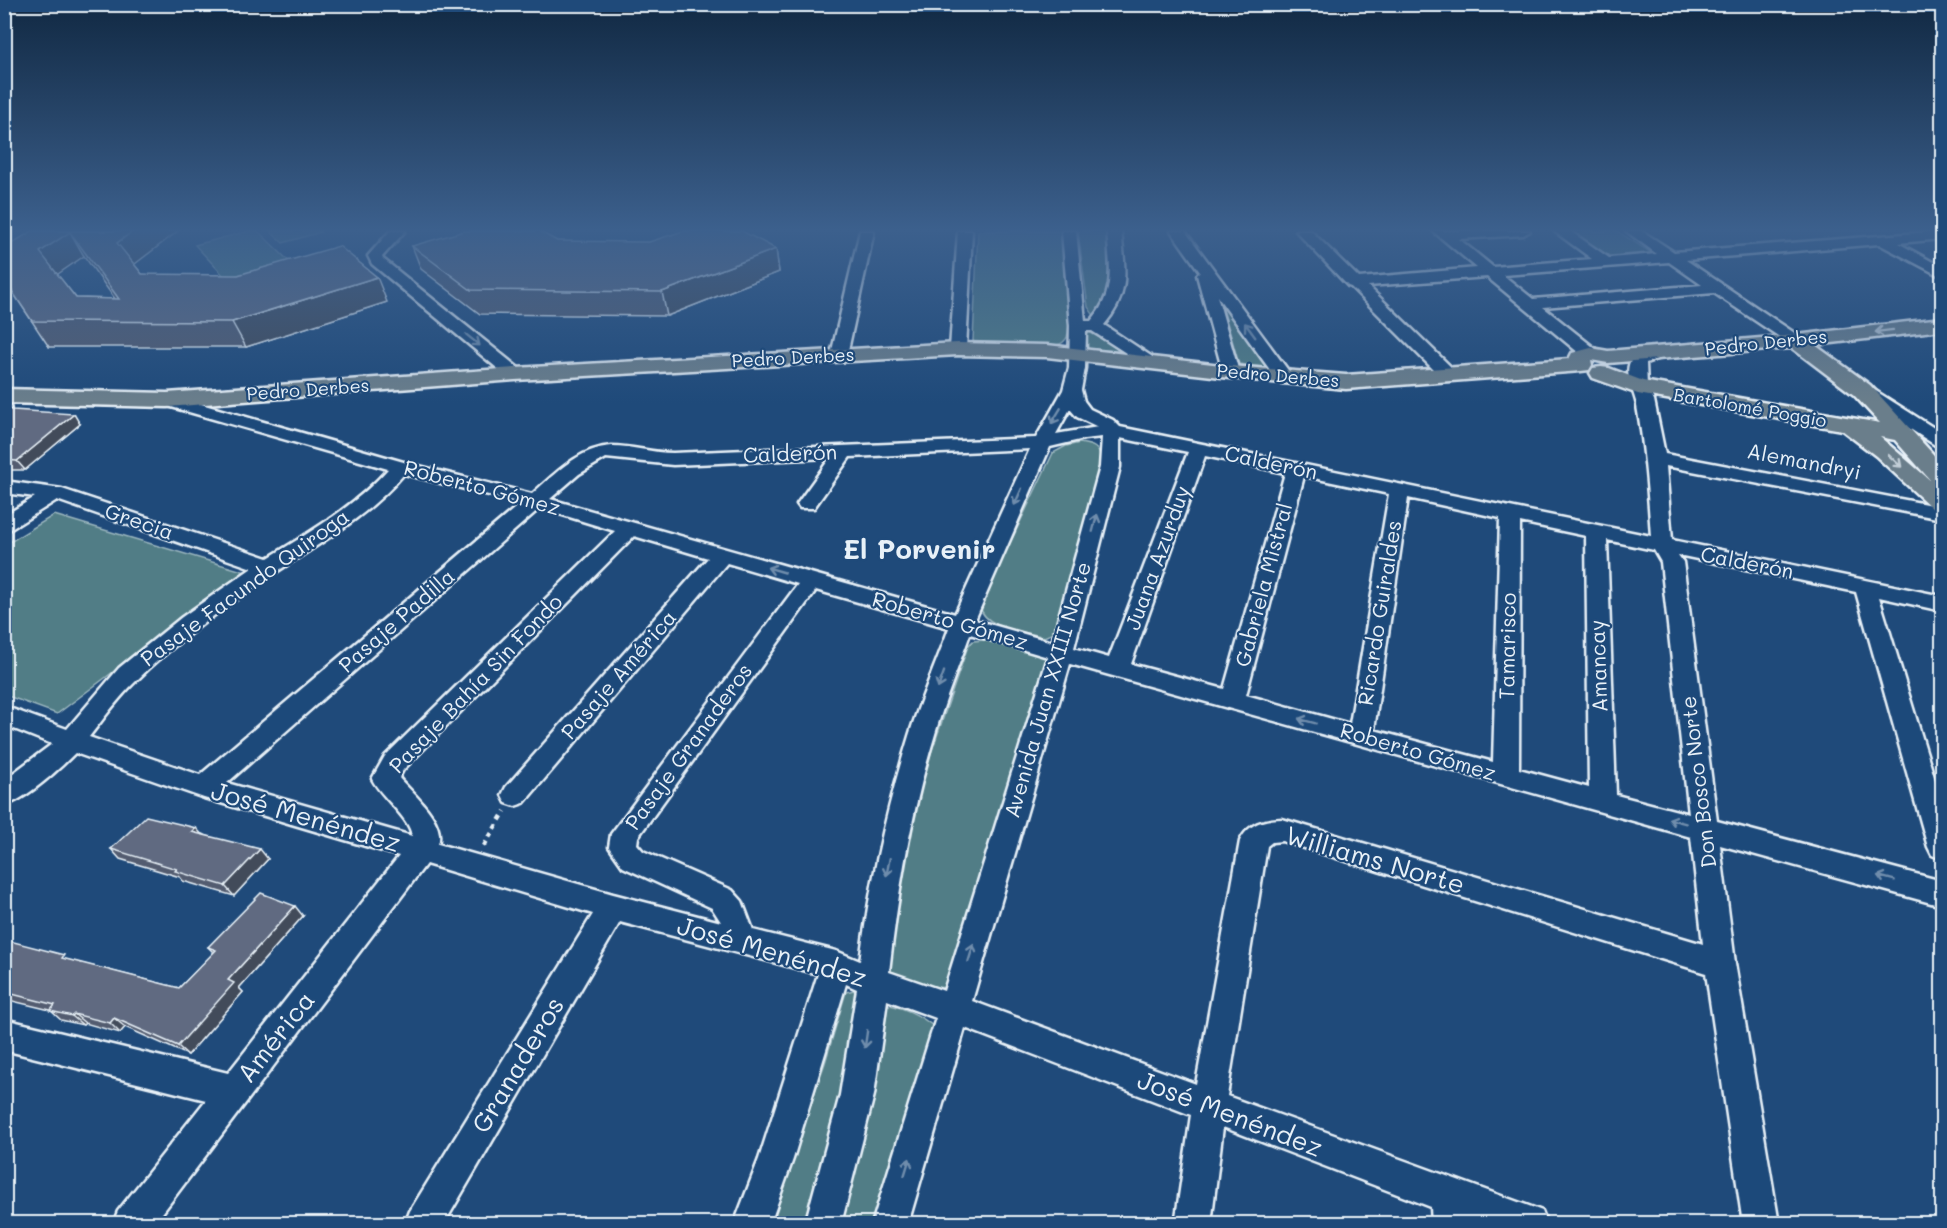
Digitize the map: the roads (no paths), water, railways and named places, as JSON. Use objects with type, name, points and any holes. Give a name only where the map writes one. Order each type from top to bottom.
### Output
[{"type":"main road","name":"Pedro Derbes","points":[[4,396],[167,400],[515,374],[958,349],[1036,350],[1230,372],[1346,382],[1595,362],[1942,324]]},
{"type":"main road","points":[[1796,341],[1862,390],[1942,478]]},
{"type":"main road","name":"Bartolomé Poggio","points":[[1595,362],[1638,387],[1901,434]]},
{"type":"main road","points":[[1849,426],[1884,451],[1942,504]]},
{"type":"street","points":[[410,288],[515,374]]},
{"type":"street","points":[[839,355],[854,288]]},
{"type":"street","points":[[958,349],[962,288]]},
{"type":"street","points":[[823,1224],[857,1095],[883,894],[921,734],[962,625],[1042,443],[1072,390],[1077,368],[1077,354],[1086,326],[1079,288]]},
{"type":"street","points":[[1086,326],[1109,311],[1116,298],[1118,288]]},
{"type":"street","points":[[1207,288],[1230,372]]},
{"type":"street","points":[[1219,288],[1284,377]]},
{"type":"street","points":[[1359,288],[1448,374]]},
{"type":"street","points":[[1511,288],[1595,362]]},
{"type":"street","points":[[1530,304],[1711,288]]},
{"type":"street","points":[[1715,288],[1796,341]]},
{"type":"street","points":[[1086,326],[1152,362]]},
{"type":"street","name":"Don Bosco Norte","points":[[1654,354],[1641,358],[1638,363],[1638,387],[1645,400],[1656,458],[1662,546],[1672,562],[1720,963],[1761,1224]]},
{"type":"street","points":[[1072,390],[1076,406],[1080,411],[1109,425],[1114,430]]},
{"type":"street","points":[[1862,390],[1942,441]]},
{"type":"street","name":"Roberto Gómez","points":[[167,400],[400,467],[536,501],[1117,669],[1942,893]]},
{"type":"street","name":"Calderón","points":[[592,456],[612,452],[657,459],[673,459],[1042,443],[1084,433],[1114,430],[1510,515],[1942,603]]},
{"type":"street","name":"Avenida Juan XXIII Norte","points":[[890,1224],[1061,653],[1110,467],[1110,440],[1114,430]]},
{"type":"street","name":"Juana Azurduy","points":[[1117,669],[1199,447]]},
{"type":"street","points":[[807,504],[845,451]]},
{"type":"street","name":"Pasaje Padilla","points":[[204,787],[536,501],[592,456]]},
{"type":"street","name":"Alemandryi","points":[[1656,458],[1942,513]]},
{"type":"street","name":"Pasaje Facundo Quiroga","points":[[4,795],[71,741],[113,687],[136,666],[245,582],[307,545],[375,494],[400,467]]},
{"type":"street","name":"Gabriela Mistral","points":[[1233,700],[1296,469]]},
{"type":"street","name":"Grecia","points":[[4,487],[55,493],[272,567]]},
{"type":"street","name":"Ricardo Guiraldes","points":[[1361,735],[1399,491]]},
{"type":"street","points":[[4,525],[55,493]]},
{"type":"street","name":"Tamarisco","points":[[1506,776],[1510,515]]},
{"type":"street","name":"Pasaje Bahía Sin Fondo","points":[[420,850],[426,837],[424,825],[390,788],[385,779],[394,763],[630,528]]},
{"type":"street","name":"Amancay","points":[[1596,531],[1603,801]]},
{"type":"street","name":"Pasaje América","points":[[515,795],[723,554]]},
{"type":"street","name":"Pasaje Granaderos","points":[[741,940],[732,909],[722,899],[633,859],[623,847],[625,834],[812,580]]},
{"type":"street","points":[[1865,586],[1942,847]]},
{"type":"street","name":"José Menéndez","points":[[4,715],[204,787],[472,867],[836,965],[873,981],[954,1009],[1209,1106],[1449,1210],[1529,1224]]},
{"type":"street","name":"Williams Norte","points":[[1193,1224],[1209,1106],[1254,841],[1265,831],[1282,830],[1720,963]]},
{"type":"street","name":"América","points":[[131,1224],[420,850]]},
{"type":"street","name":"Granaderos","points":[[423,1224],[613,906]]},
{"type":"street","points":[[752,1224],[780,1148],[836,965]]},
{"type":"street","points":[[4,1034],[234,1091]]},
{"type":"district","name":"El Porvenir","points":[[919,550]]}]
